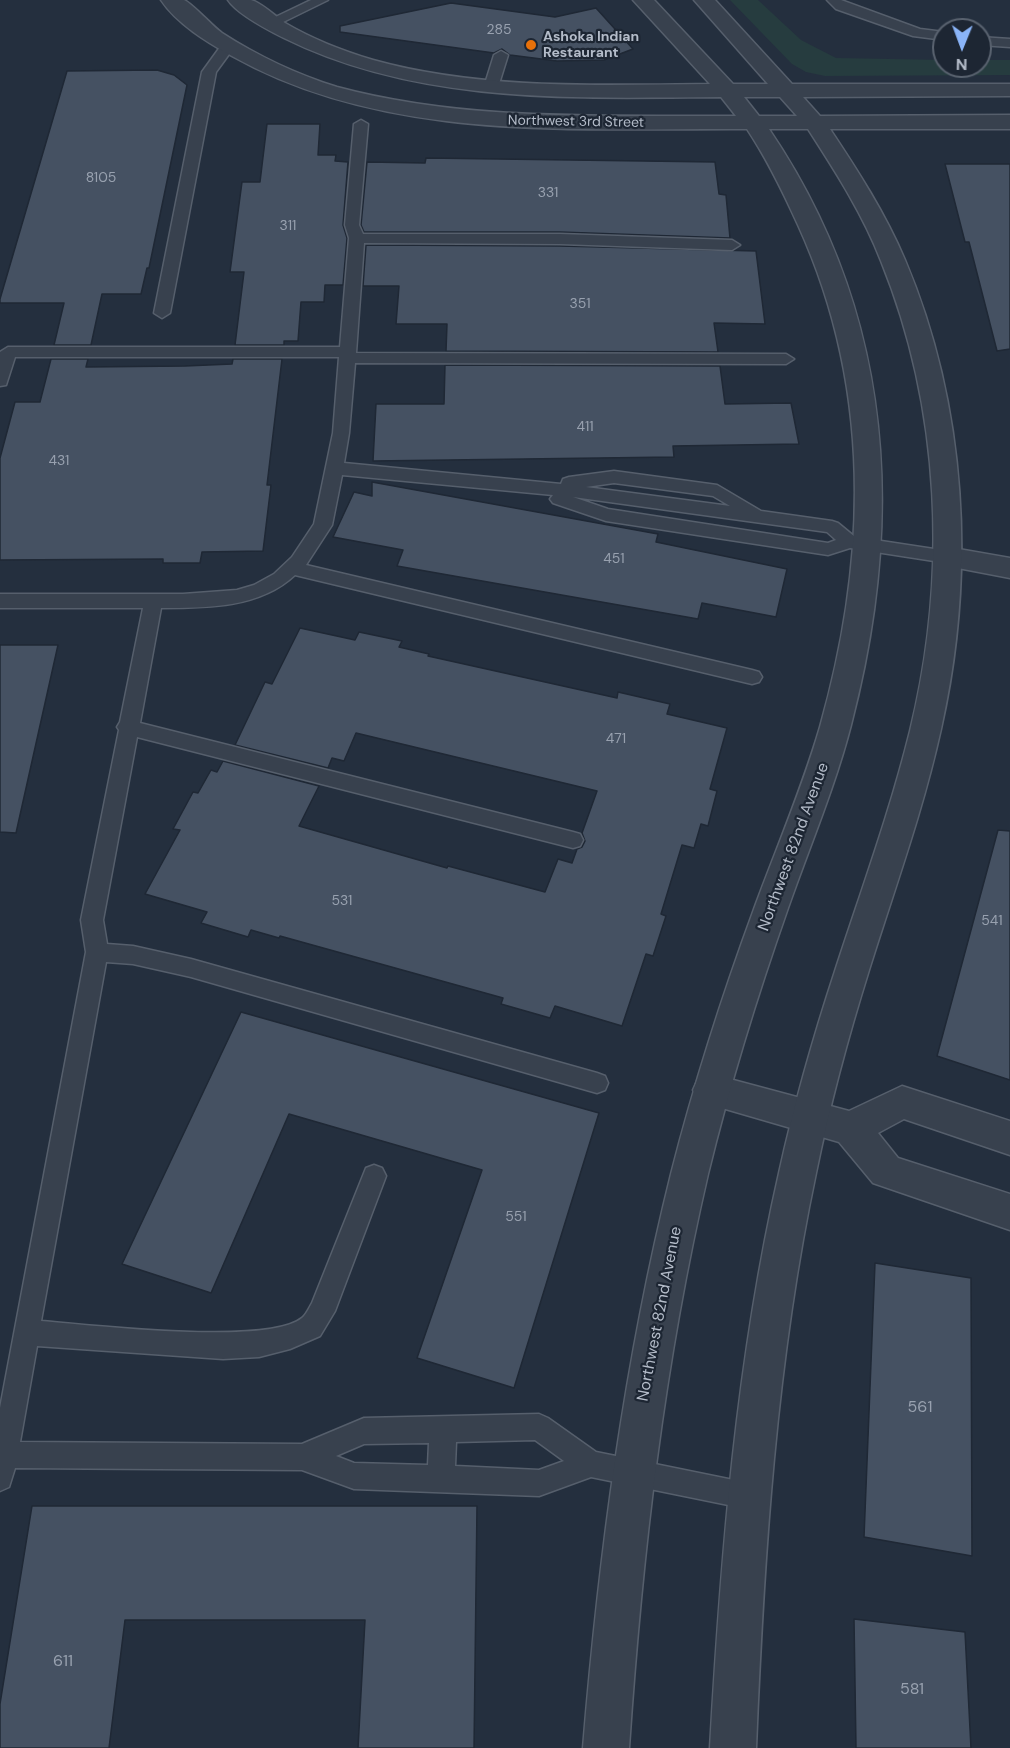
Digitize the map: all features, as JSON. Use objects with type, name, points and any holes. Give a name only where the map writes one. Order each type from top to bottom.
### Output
[{"type":"street","name":"Northwest 3rd Street","points":[[171,0],[206,31],[228,46],[269,67],[316,86],[368,101],[448,116],[564,123],[1010,122]]},
{"type":"street","name":"Northwest 3rd Street","points":[[238,0],[270,23],[316,46],[376,67],[441,81],[491,87],[603,91],[1010,90]]},
{"type":"street","name":"Northwest 82nd Avenue","points":[[606,1748],[612,1654],[633,1471],[657,1320],[676,1228],[711,1090],[744,987],[835,728],[850,672],[861,616],[859,543],[871,466],[868,432],[851,334],[839,294],[808,218],[753,122],[643,0]]},
{"type":"street","points":[[704,0],[788,90],[814,122],[858,190],[877,225],[904,283],[916,323],[940,421],[947,503],[947,557],[939,659],[928,722],[896,836],[851,971],[810,1118],[773,1296],[748,1496],[733,1748]]},
{"type":"street","points":[[603,91],[638,81],[663,66],[679,39]]},
{"type":"street","points":[[947,557],[1010,568]]},
{"type":"street","points":[[711,1090],[851,1128],[886,1171],[1010,1212]]},
{"type":"street","points":[[851,1128],[902,1102],[1010,1138]]},
{"type":"lane","points":[[270,23],[322,0]]},
{"type":"lane","points":[[833,0],[841,6],[918,33],[932,35]]},
{"type":"lane","points":[[992,42],[1010,43]]},
{"type":"lane","points":[[162,314],[209,72],[228,46]]},
{"type":"lane","points":[[491,87],[501,56]]},
{"type":"lane","points":[[0,601],[153,602],[237,597],[260,591],[280,579],[292,568],[323,525],[341,433],[357,238],[352,225],[361,124]]},
{"type":"lane","points":[[357,238],[560,239],[732,245]]},
{"type":"lane","points":[[0,381],[8,352],[786,359]]},
{"type":"lane","points":[[335,468],[736,508],[761,517],[832,527],[859,543]]},
{"type":"lane","points":[[530,488],[606,515],[828,549],[859,543],[947,557]]},
{"type":"lane","points":[[732,534],[736,508]]},
{"type":"lane","points":[[292,568],[752,677]]},
{"type":"lane","points":[[153,602],[92,920],[97,952],[2,1466],[199,1458],[302,1457],[354,1476],[539,1483],[591,1464]]},
{"type":"lane","points":[[128,727],[573,840]]},
{"type":"lane","points":[[97,952],[133,955],[191,968],[597,1083]]},
{"type":"lane","points":[[27,1333],[223,1346],[259,1344],[290,1337],[311,1327],[322,1311],[374,1176]]},
{"type":"lane","points":[[302,1457],[364,1431],[539,1427],[591,1464],[748,1496]]},
{"type":"lane","points":[[441,1479],[443,1429]]},
{"type":"green space","points":[[730,0],[758,0],[801,40],[836,58],[932,60],[932,75],[825,76],[806,72],[792,64]]},
{"type":"green space","points":[[992,60],[1010,60],[1010,75],[992,75]]},
{"type":"building","points":[[451,3],[555,17],[596,8],[633,49],[604,60],[557,61],[510,55],[502,49],[494,53],[340,32],[340,26]]},
{"type":"building","points":[[157,70],[174,75],[187,85],[149,268],[147,268],[141,294],[102,294],[91,345],[54,345],[64,303],[0,303],[0,299],[67,71]]},
{"type":"building","points":[[267,124],[320,124],[318,155],[336,155],[335,161],[348,162],[343,225],[347,238],[343,285],[325,285],[324,302],[301,302],[298,341],[284,341],[284,345],[235,345],[244,272],[230,272],[242,182],[260,182]]},
{"type":"building","points":[[426,158],[715,162],[719,194],[726,195],[730,238],[560,232],[364,232],[361,225],[367,162],[425,163]]},
{"type":"building","points":[[945,164],[1010,164],[1010,349],[997,351],[969,242],[965,242]]},
{"type":"building","points":[[366,245],[560,246],[756,251],[765,324],[714,323],[718,352],[446,351],[447,324],[396,324],[399,286],[363,286]]},
{"type":"building","points":[[51,359],[88,359],[86,367],[185,366],[232,364],[233,359],[282,359],[267,485],[271,485],[263,551],[202,552],[200,563],[163,563],[163,559],[0,560],[0,458],[15,402],[40,402]]},
{"type":"building","points":[[445,365],[720,366],[725,404],[791,403],[799,444],[673,446],[674,457],[373,461],[376,404],[444,404]]},
{"type":"building","points":[[372,482],[658,534],[656,542],[787,569],[776,617],[702,603],[698,619],[397,566],[403,550],[333,537],[354,492],[372,496]]},
{"type":"building","points":[[300,628],[355,640],[359,632],[402,641],[399,647],[429,654],[428,656],[617,698],[618,692],[670,704],[667,714],[727,728],[710,789],[717,791],[708,826],[701,824],[694,848],[682,845],[661,914],[666,916],[653,956],[646,954],[622,1026],[555,1006],[550,1018],[501,1004],[503,998],[280,936],[279,938],[251,930],[248,937],[201,923],[207,912],[145,894],[180,830],[173,829],[193,792],[198,793],[211,770],[217,772],[223,761],[319,786],[299,826],[447,868],[448,866],[545,892],[558,859],[572,863],[577,849],[582,847],[585,841],[582,833],[597,791],[356,733],[344,761],[332,758],[328,768],[235,745],[265,682],[272,684]]},
{"type":"building","points":[[0,645],[58,645],[16,833],[0,832]]},
{"type":"building","points":[[998,830],[1010,831],[1010,1080],[937,1056]]},
{"type":"building","points":[[241,1012],[599,1113],[514,1388],[417,1358],[482,1170],[289,1114],[211,1293],[122,1264]]},
{"type":"building","points":[[875,1263],[971,1278],[972,1556],[864,1537]]},
{"type":"building","points":[[32,1506],[477,1506],[474,1748],[358,1748],[365,1620],[125,1620],[109,1748],[0,1748],[0,1704]]},
{"type":"building","points":[[854,1619],[965,1632],[971,1748],[856,1748]]},
{"type":"place","name":"Ashoka Indian Restaurant","points":[[531,45]]}]
